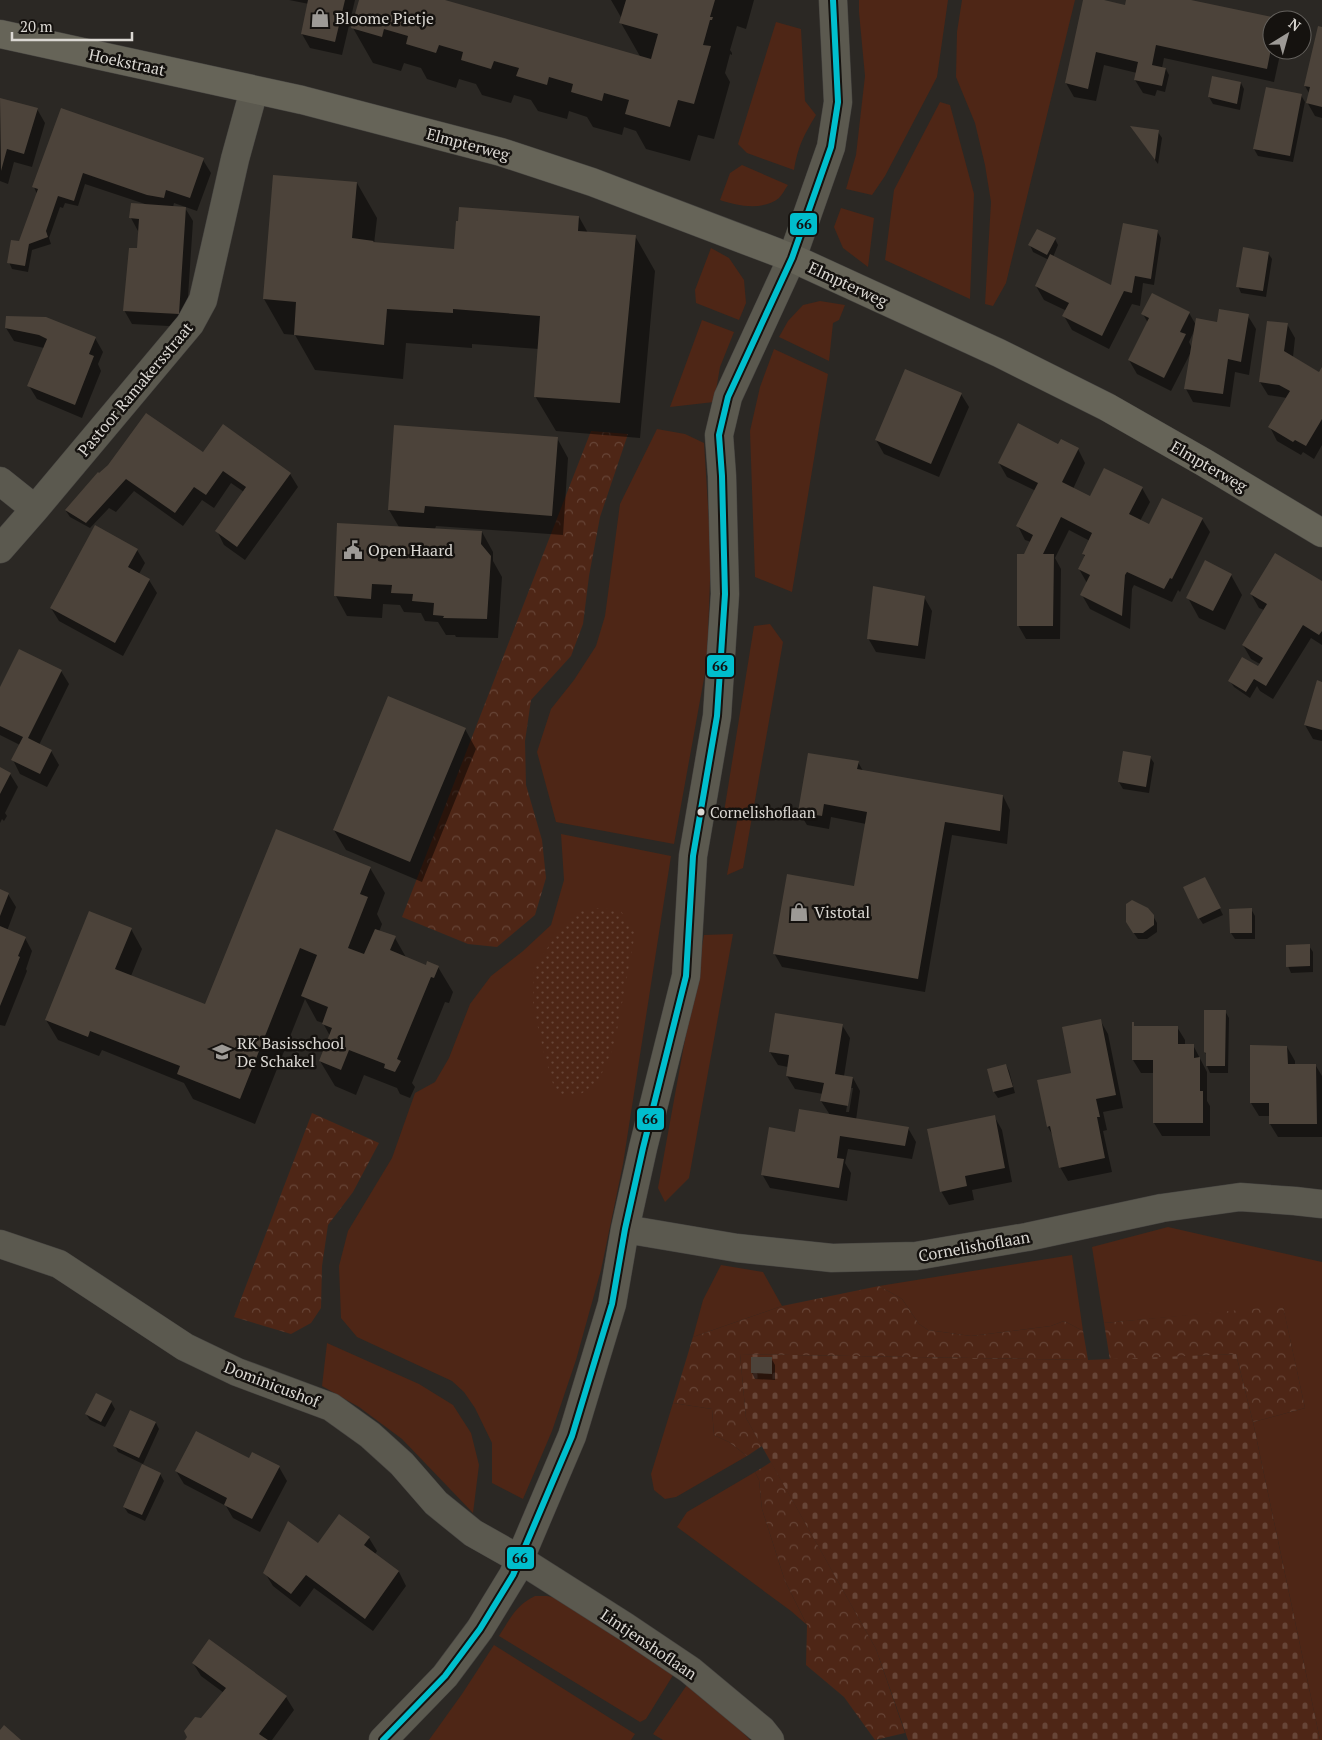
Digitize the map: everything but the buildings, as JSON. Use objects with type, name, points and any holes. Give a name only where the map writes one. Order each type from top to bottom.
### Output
[{"type":"street","points":[[383,1740],[451,1668],[480,1629],[513,1575],[572,1436],[612,1304],[625,1229],[643,1148],[686,976],[693,856],[717,716],[724,603],[722,476],[718,435],[728,397],[792,258],[831,147],[838,102],[833,0]]},
{"type":"street","name":"Hoekstraat","points":[[0,34],[254,90]]},
{"type":"street","name":"Elmpterweg","points":[[254,90],[302,100],[501,152],[592,182],[792,258],[999,353],[1107,407],[1322,532]]},
{"type":"street","name":"Pastoor Ramakersstraat","points":[[0,549],[190,324],[203,300],[235,159],[254,90]]},
{"type":"street","points":[[0,481],[35,509]]},
{"type":"street","name":"Cornelishoflaan","points":[[625,1229],[737,1248],[832,1258],[916,1256],[1027,1237],[1162,1208],[1240,1197],[1322,1204]]},
{"type":"street","name":"Dominicushof","points":[[0,1244],[59,1264],[185,1347],[237,1372],[331,1406],[370,1435],[402,1464],[436,1503],[473,1533],[519,1559]]},
{"type":"street","name":"Lintjenshoflaan","points":[[519,1559],[690,1670],[762,1730],[770,1740]]},
{"type":"green space","points":[[859,0],[948,0],[937,77],[885,176],[872,195],[846,189],[856,155],[865,76]]},
{"type":"green space","points":[[962,0],[1075,0],[1006,283],[993,306],[985,304],[991,202],[975,123],[956,77],[957,32]]},
{"type":"green space","points":[[776,22],[801,29],[805,101],[816,115],[802,141],[794,170],[747,153],[738,144]]},
{"type":"green space","points":[[940,102],[950,105],[974,194],[970,299],[885,260],[894,190]]},
{"type":"green space","points":[[742,165],[788,185],[779,198],[765,205],[750,206],[720,200],[730,173]]},
{"type":"green space","points":[[841,208],[874,218],[868,267],[843,248],[834,227]]},
{"type":"green space","points":[[711,248],[729,258],[744,280],[746,303],[739,320],[696,303],[695,290]]},
{"type":"green space","points":[[820,301],[845,305],[839,320],[833,323],[829,361],[779,337],[788,321],[803,305]]},
{"type":"green space","points":[[702,320],[734,332],[720,367],[714,402],[670,407]]},
{"type":"green space","points":[[774,349],[828,374],[792,592],[755,577],[750,431],[760,387]]},
{"type":"green space","points":[[657,429],[685,434],[704,443],[711,553],[707,662],[674,844],[556,822],[537,752],[551,709],[574,680],[596,646],[605,616],[620,504]]},
{"type":"green space","points":[[591,431],[628,434],[600,517],[589,576],[583,624],[571,656],[531,700],[525,741],[526,785],[542,840],[546,878],[535,915],[497,947],[468,944],[402,917]]},
{"type":"green space","points":[[770,624],[783,642],[743,868],[727,875],[738,816],[724,812],[754,626]]},
{"type":"green space","points":[[561,834],[671,856],[623,1164],[601,1270],[576,1360],[552,1431],[523,1499],[492,1483],[492,1443],[475,1408],[464,1392],[452,1381],[357,1337],[341,1318],[339,1266],[348,1231],[392,1158],[415,1093],[435,1082],[449,1058],[470,1004],[491,976],[523,951],[551,925],[564,880]]},
{"type":"green space","points":[[601,908],[621,911],[635,934],[614,1046],[598,1082],[578,1096],[556,1094],[533,1006],[534,969],[561,927],[577,911]]},
{"type":"green space","points":[[733,934],[689,1178],[665,1202],[658,1188],[704,935]]},
{"type":"green space","points":[[312,1113],[379,1143],[353,1192],[328,1225],[322,1266],[321,1308],[311,1323],[291,1334],[234,1317]]},
{"type":"green space","points":[[1168,1227],[1322,1262],[1322,1740],[1320,1740],[1253,1422],[1305,1408],[1283,1307],[1104,1323],[1092,1247]]},
{"type":"green space","points":[[1072,1255],[1083,1331],[1064,1321],[1051,1326],[971,1336],[928,1330],[919,1324],[902,1299],[879,1286]]},
{"type":"green space","points":[[721,1265],[763,1272],[782,1306],[693,1337],[703,1300]]},
{"type":"green space","points":[[879,1286],[902,1299],[919,1324],[928,1330],[971,1336],[1051,1326],[1064,1321],[1083,1331],[1088,1360],[740,1354],[746,1418],[762,1446],[747,1456],[729,1442],[714,1435],[712,1409],[673,1403],[693,1337],[782,1306]]},
{"type":"green space","points":[[1283,1306],[1305,1408],[1253,1422],[1236,1354],[1110,1360],[1104,1323]]},
{"type":"green space","points":[[327,1343],[419,1384],[453,1405],[471,1433],[479,1465],[473,1513],[402,1439],[359,1407],[322,1386]]},
{"type":"green space","points":[[740,1354],[1088,1360],[1236,1354],[1253,1422],[1320,1740],[908,1740],[876,1649],[746,1418]]},
{"type":"green space","points":[[673,1403],[712,1409],[714,1435],[729,1442],[747,1456],[676,1497],[665,1499],[654,1490],[651,1474]]},
{"type":"green space","points":[[771,1462],[876,1649],[905,1733],[875,1740],[844,1697],[806,1665],[807,1625],[785,1581],[762,1509],[759,1480],[755,1472]]},
{"type":"green space","points":[[755,1472],[759,1480],[762,1509],[785,1581],[807,1625],[791,1611],[677,1527],[687,1512]]},
{"type":"green space","points":[[535,1596],[556,1598],[675,1672],[646,1719],[640,1722],[499,1636],[518,1608]]},
{"type":"green space","points":[[494,1645],[635,1734],[631,1740],[429,1740]]},
{"type":"green space","points":[[689,1682],[720,1709],[750,1740],[663,1740],[653,1734]]},
{"type":"transit line","name":"66","points":[[383,1740],[445,1676],[480,1629],[513,1575],[572,1436],[612,1304],[625,1229],[643,1148],[686,976],[693,856],[717,716],[725,594],[719,435],[728,397],[792,258],[831,147],[838,102],[833,0]]},
{"type":"place","name":"Bloome Pietje","points":[[320,18]]},
{"type":"place","name":"Open Haard","points":[[353,550]]},
{"type":"place","name":"Cornelishoflaan","points":[[701,812]]},
{"type":"place","name":"Vistotal","points":[[799,912]]},
{"type":"place","name":"RK Basisschool De Schakel","points":[[222,1052]]}]
